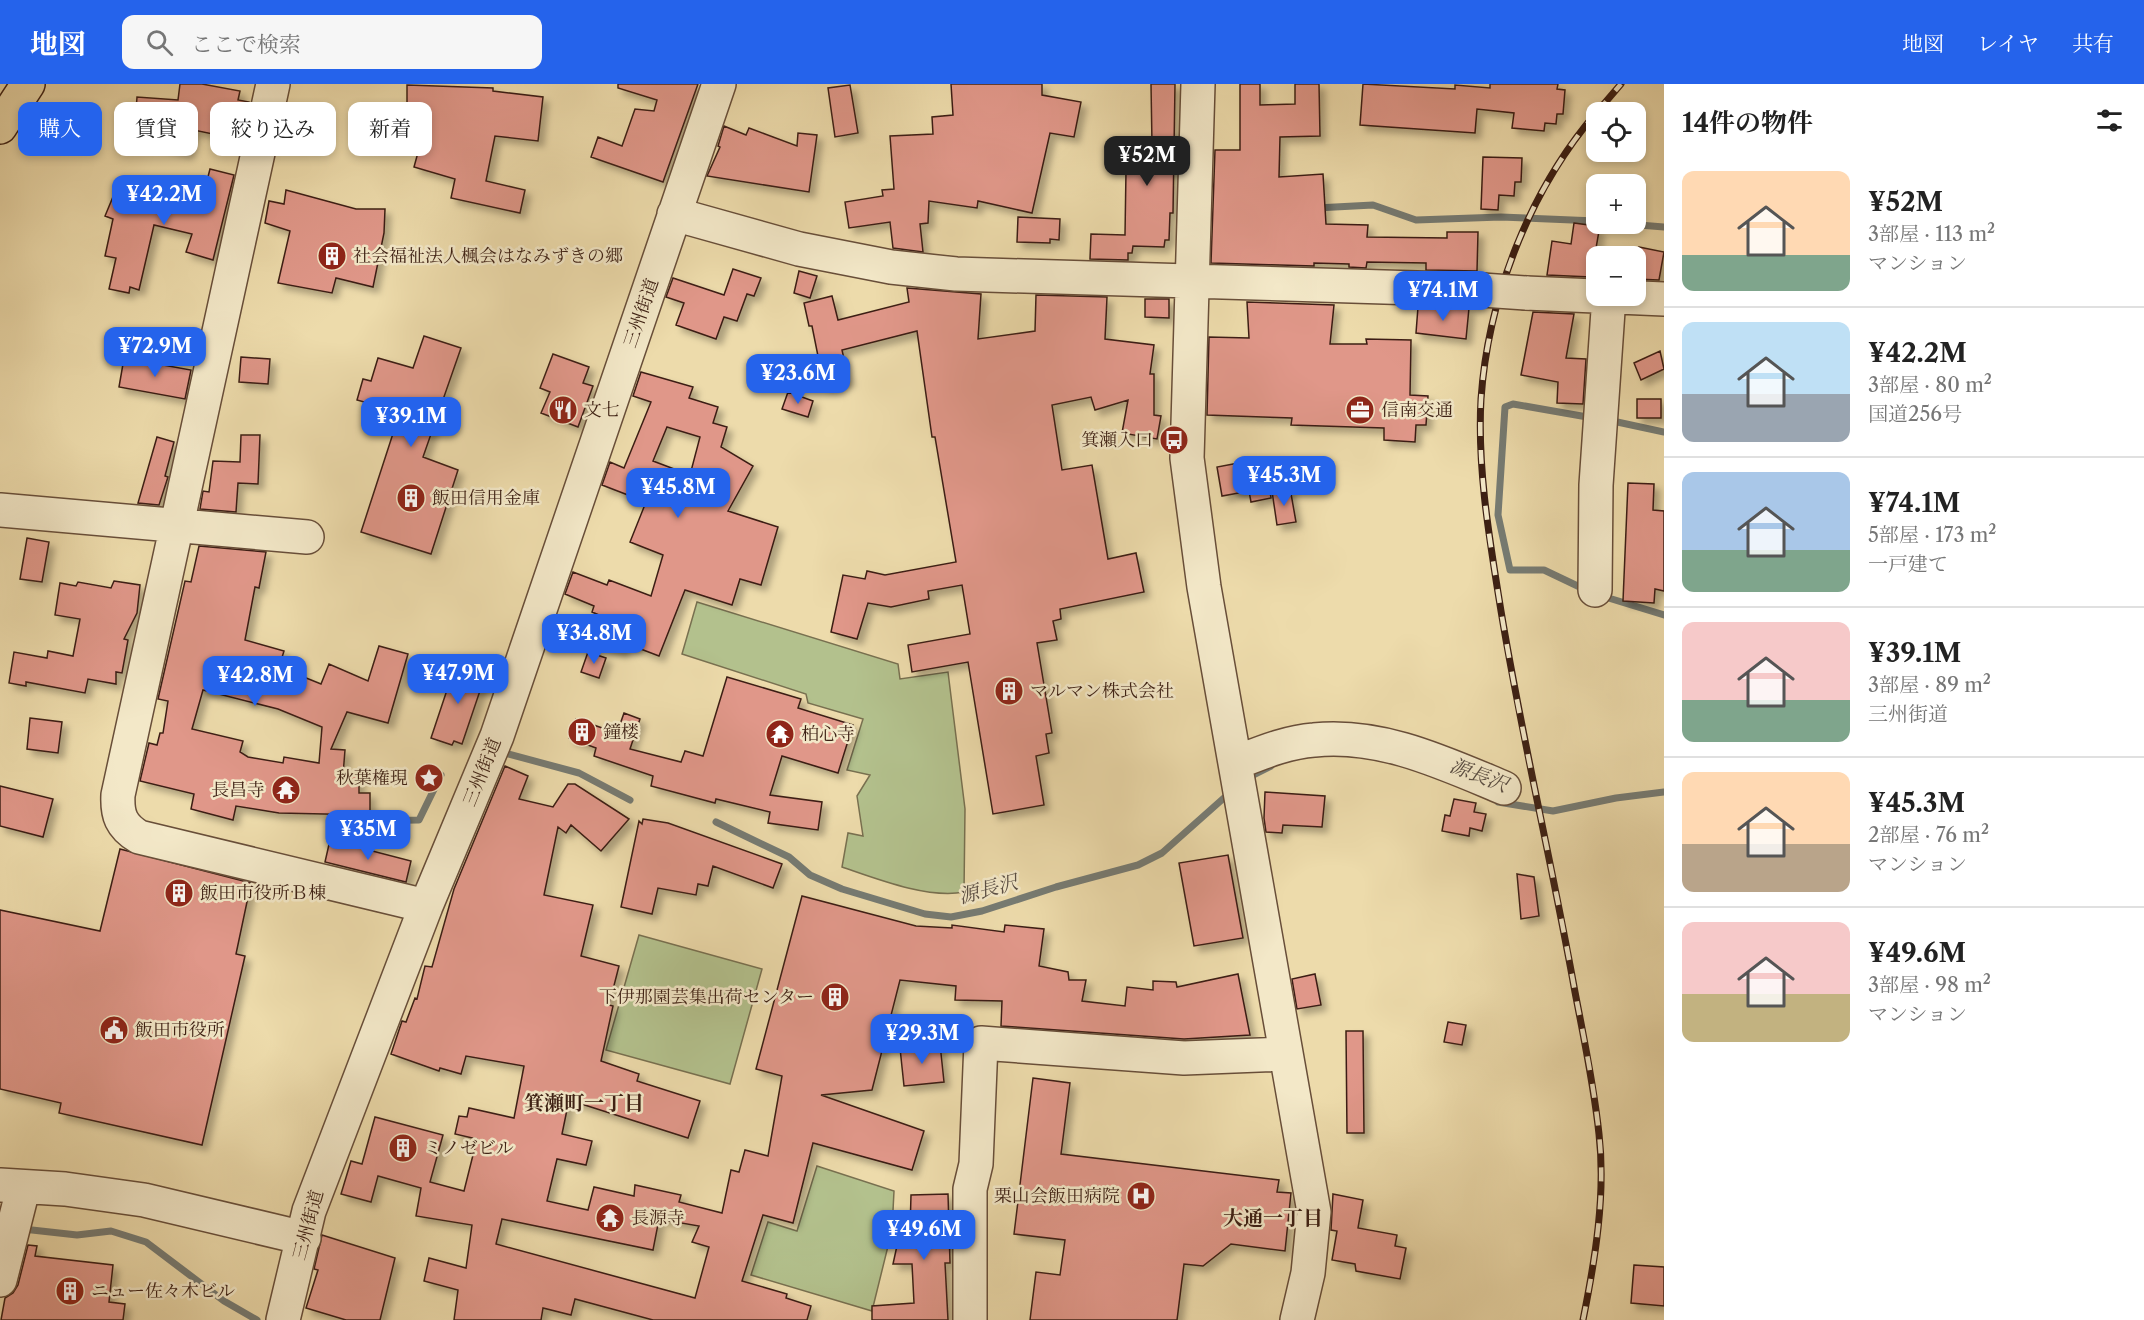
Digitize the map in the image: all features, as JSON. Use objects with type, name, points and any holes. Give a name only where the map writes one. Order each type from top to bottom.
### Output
[{"type":"highway","points":[[0,126],[28,84]]},
{"type":"street","points":[[273,84],[118,795],[117,814],[127,829],[139,837],[426,906]]},
{"type":"street","name":"三州街道","points":[[283,1320],[309,1211],[426,906],[481,777],[521,669],[719,84]]},
{"type":"street","points":[[1198,84],[1187,458],[1204,587],[1284,1054],[1314,1212],[1308,1273],[1298,1320]]},
{"type":"street","points":[[674,214],[798,249],[891,267],[956,274],[1194,279],[1586,295]]},
{"type":"street","points":[[1646,297],[1664,298]]},
{"type":"street","points":[[1595,590],[1596,485],[1608,306]]},
{"type":"street","points":[[0,510],[307,537]]},
{"type":"street","points":[[1235,763],[1294,743],[1314,740],[1361,740],[1399,748],[1504,788]]},
{"type":"street","points":[[970,1320],[970,1189],[976,1164],[981,1042],[1184,1058],[1284,1054]]},
{"type":"street","points":[[0,1280],[11,1187],[66,1189],[144,1200],[304,1238]]},
{"type":"green space","points":[[697,602],[898,664],[900,679],[948,672],[965,809],[964,892],[935,893],[919,890],[842,867],[848,833],[863,836],[857,796],[870,775],[847,770],[863,719],[808,703],[806,694],[682,654]]},
{"type":"green space","points":[[639,935],[762,969],[730,1084],[606,1050]]},
{"type":"green space","points":[[817,1166],[894,1191],[892,1230],[872,1311],[751,1275],[768,1222],[797,1231]]},
{"type":"building","points":[[180,84],[202,84],[240,91],[238,100],[249,102],[210,102],[210,133],[198,131],[198,102],[137,102],[137,97],[178,100]]},
{"type":"building","points":[[618,84],[698,84],[663,182],[591,157],[598,137],[622,146],[635,109],[654,111],[657,100],[618,88]]},
{"type":"building","points":[[951,84],[1042,84],[1042,95],[1081,102],[1074,137],[1050,133],[1032,213],[978,201],[977,208],[929,201],[928,223],[920,224],[923,252],[893,248],[890,222],[849,228],[845,202],[883,196],[882,190],[894,189],[890,136],[933,134],[932,117],[953,115]]},
{"type":"building","points":[[1151,84],[1175,84],[1173,213],[1170,213],[1169,240],[1165,240],[1164,247],[1133,246],[1132,253],[1128,253],[1128,260],[1090,259],[1091,234],[1125,235],[1126,171],[1143,172],[1143,145],[1152,145]]},
{"type":"building","points":[[1240,84],[1260,84],[1260,105],[1295,104],[1295,84],[1319,84],[1320,136],[1280,137],[1279,177],[1323,174],[1326,224],[1368,225],[1367,237],[1447,238],[1447,232],[1478,232],[1477,271],[1426,270],[1426,263],[1367,262],[1366,268],[1349,267],[1349,264],[1314,263],[1314,266],[1211,263],[1215,150],[1240,150]]},
{"type":"building","points":[[1363,84],[1455,89],[1455,85],[1490,88],[1490,84],[1558,84],[1557,89],[1565,90],[1563,114],[1557,114],[1556,124],[1545,123],[1544,131],[1512,128],[1514,113],[1477,109],[1475,133],[1360,125]]},
{"type":"building","points":[[407,85],[493,88],[493,91],[543,97],[538,141],[495,136],[486,181],[525,190],[520,213],[451,198],[455,179],[414,167],[417,156],[432,156],[432,102],[407,102]]},
{"type":"building","points":[[850,85],[858,133],[835,137],[828,88]]},
{"type":"building","points":[[724,126],[746,135],[749,128],[797,146],[798,133],[817,135],[809,192],[707,176],[720,147],[718,146]]},
{"type":"building","points":[[1483,157],[1522,158],[1521,182],[1515,182],[1514,196],[1499,195],[1498,210],[1481,209]]},
{"type":"building","points":[[210,169],[234,175],[213,260],[186,252],[192,234],[154,225],[139,290],[130,287],[129,293],[109,289],[116,258],[105,256],[113,219],[105,216],[115,192],[148,204],[152,188],[202,200]]},
{"type":"building","name":"社会福祉法人楓会はなみずきの郷","points":[[286,190],[356,209],[385,209],[384,233],[373,287],[336,278],[332,293],[278,283],[290,231],[265,223],[269,201],[284,204]]},
{"type":"building","points":[[1018,217],[1060,219],[1059,240],[1050,239],[1050,243],[1017,242]]},
{"type":"building","points":[[1574,223],[1586,225],[1586,234],[1598,234],[1596,246],[1586,246],[1586,277],[1547,275],[1552,241],[1571,244]]},
{"type":"building","points":[[1646,248],[1664,252],[1659,280],[1646,279]]},
{"type":"building","points":[[733,269],[761,278],[754,296],[747,294],[737,321],[724,317],[716,339],[676,325],[684,303],[666,297],[673,278],[724,295]]},
{"type":"building","points":[[799,271],[817,276],[810,298],[794,293]]},
{"type":"building","points":[[907,288],[981,294],[978,339],[1035,331],[1036,295],[1107,297],[1105,339],[1154,345],[1150,374],[1154,374],[1154,415],[1161,416],[1157,439],[1122,433],[1128,400],[1095,410],[1091,397],[1052,405],[1062,470],[1092,465],[1108,559],[1136,553],[1144,592],[1060,609],[1061,619],[1053,621],[1057,640],[1037,643],[1052,733],[1046,734],[1049,753],[1036,756],[1044,805],[993,814],[968,662],[912,672],[908,645],[970,634],[962,585],[928,591],[929,599],[891,607],[868,603],[857,639],[831,632],[843,575],[865,579],[867,571],[885,575],[956,562],[935,437],[932,437],[917,331],[842,350],[849,381],[824,386],[812,326],[809,326],[804,303],[832,296],[838,320],[909,302]]},
{"type":"building","points":[[1145,299],[1169,299],[1169,318],[1145,317]]},
{"type":"building","points":[[1247,302],[1334,305],[1330,344],[1367,344],[1366,339],[1411,340],[1410,395],[1428,396],[1426,425],[1416,425],[1415,442],[1384,440],[1384,428],[1291,425],[1292,418],[1207,415],[1209,337],[1249,338]]},
{"type":"building","points":[[1418,307],[1469,308],[1466,339],[1416,333]]},
{"type":"building","points":[[1533,312],[1574,314],[1566,358],[1586,359],[1583,404],[1557,403],[1558,382],[1521,375]]},
{"type":"building","name":"飯田信用金庫","points":[[424,336],[461,348],[423,457],[458,470],[431,554],[361,532],[400,412],[357,400],[363,379],[371,381],[378,358],[413,368]]},
{"type":"building","points":[[1660,351],[1664,369],[1641,380],[1634,363]]},
{"type":"building","points":[[553,354],[589,367],[583,383],[593,386],[578,427],[541,413],[550,392],[540,388]]},
{"type":"building","points":[[241,357],[270,359],[268,384],[239,382]]},
{"type":"building","points":[[124,358],[191,370],[185,399],[119,387]]},
{"type":"building","points":[[641,372],[693,387],[689,398],[718,407],[713,423],[727,427],[721,447],[753,466],[728,511],[778,527],[761,585],[740,579],[732,605],[685,590],[659,656],[625,643],[622,652],[597,643],[606,618],[592,612],[594,606],[565,594],[573,572],[607,585],[609,580],[651,596],[663,555],[630,542],[646,502],[602,485],[610,462],[624,468],[651,402],[633,396]],"holes":[[[667,427],[700,437],[690,475],[653,461]]]},
{"type":"building","points":[[788,392],[813,401],[808,417],[782,409]]},
{"type":"building","points":[[1637,399],[1661,399],[1661,418],[1637,418]]},
{"type":"building","points":[[241,435],[260,435],[258,484],[238,483],[236,512],[200,509],[203,491],[209,492],[213,461],[240,462]]},
{"type":"building","points":[[157,437],[174,442],[165,476],[168,477],[159,505],[138,503]]},
{"type":"building","points":[[1244,462],[1245,471],[1266,468],[1271,498],[1251,502],[1249,491],[1222,496],[1217,467]]},
{"type":"building","points":[[1628,483],[1654,484],[1653,510],[1664,511],[1664,591],[1655,589],[1654,603],[1623,601]]},
{"type":"building","points":[[1290,488],[1296,522],[1277,525],[1272,491]]},
{"type":"building","points":[[27,538],[49,542],[42,582],[20,579]]},
{"type":"building","points":[[199,546],[266,552],[259,588],[255,587],[245,640],[284,651],[279,667],[321,684],[329,664],[368,681],[379,646],[408,654],[388,723],[347,712],[331,749],[345,750],[343,775],[359,775],[359,793],[370,793],[370,815],[279,813],[236,806],[233,820],[191,809],[194,794],[140,781],[149,743],[157,745],[160,733],[163,733],[168,701],[158,699],[185,581],[191,582]],"holes":[[[203,690],[278,709],[322,727],[319,763],[284,757],[283,763],[248,757],[240,752],[243,741],[192,729]]]},
{"type":"building","points":[[114,581],[140,585],[137,613],[124,639],[128,640],[122,673],[116,672],[116,684],[88,679],[85,693],[26,682],[26,686],[9,683],[14,652],[47,658],[48,651],[73,656],[80,619],[55,615],[60,583],[76,586],[78,582],[111,588]]},
{"type":"building","points":[[588,652],[606,658],[599,678],[581,672]]},
{"type":"building","points":[[456,663],[486,673],[462,744],[454,741],[452,745],[431,738]]},
{"type":"building","points":[[727,677],[801,699],[798,708],[853,725],[838,773],[782,756],[770,795],[822,802],[818,830],[768,823],[770,812],[716,799],[715,803],[651,786],[653,776],[594,756],[596,748],[569,738],[576,719],[617,733],[624,713],[640,719],[630,749],[681,762],[685,751],[703,756]]},
{"type":"building","points":[[30,718],[62,722],[58,753],[27,749]]},
{"type":"building","points":[[505,766],[528,776],[519,799],[553,807],[568,784],[575,784],[629,819],[601,851],[571,825],[566,833],[558,827],[544,895],[593,905],[581,956],[619,966],[609,1005],[613,1006],[601,1061],[639,1074],[637,1081],[700,1101],[688,1138],[569,1100],[562,1134],[592,1141],[586,1165],[557,1159],[547,1201],[588,1210],[594,1187],[634,1196],[635,1185],[681,1195],[679,1202],[722,1213],[731,1170],[739,1172],[745,1150],[768,1156],[782,1076],[756,1069],[802,896],[916,926],[952,928],[952,925],[1004,932],[1005,925],[1044,929],[1039,966],[1068,972],[1069,980],[1086,980],[1082,1001],[1125,1006],[1127,987],[1153,990],[1153,981],[1176,982],[1177,987],[1238,974],[1250,1035],[1184,1039],[1001,1026],[1002,1001],[955,1000],[956,986],[900,980],[872,1090],[821,1095],[924,1131],[912,1170],[813,1143],[793,1223],[763,1215],[742,1281],[787,1294],[786,1298],[811,1306],[807,1320],[653,1320],[575,1299],[571,1315],[543,1308],[541,1320],[454,1320],[458,1290],[424,1281],[429,1258],[466,1268],[472,1225],[416,1216],[421,1188],[378,1176],[371,1202],[341,1194],[351,1161],[362,1164],[375,1117],[443,1135],[430,1182],[464,1191],[477,1139],[455,1134],[459,1116],[467,1117],[469,1108],[514,1118],[524,1066],[466,1056],[461,1074],[440,1068],[439,1071],[391,1054],[402,1021],[406,1022],[415,998],[417,999],[425,966],[432,967],[454,889]],"holes":[[[502,1219],[653,1250],[659,1219],[699,1226],[692,1242],[709,1247],[695,1298],[496,1244]]]},
{"type":"building","points":[[0,786],[53,799],[43,837],[0,826]]},
{"type":"building","points":[[1265,792],[1325,796],[1322,827],[1283,825],[1282,833],[1266,832]]},
{"type":"building","points":[[1454,799],[1476,803],[1474,812],[1486,814],[1482,831],[1470,828],[1469,836],[1442,831],[1445,815],[1450,816]]},
{"type":"building","points":[[643,819],[668,823],[782,864],[773,888],[713,866],[708,886],[698,884],[696,895],[658,888],[652,914],[621,907],[639,821],[642,824]]},
{"type":"building","points":[[330,840],[411,861],[406,882],[325,862]]},
{"type":"building","name":"飯田市役所","points":[[120,849],[251,883],[236,954],[245,956],[202,1145],[59,1113],[61,1103],[0,1089],[0,910],[100,931]]},
{"type":"building","points":[[1228,855],[1243,938],[1194,946],[1179,863]]},
{"type":"building","points":[[1517,874],[1534,877],[1539,916],[1521,919]]},
{"type":"building","points":[[1315,974],[1321,1005],[1297,1009],[1292,979]]},
{"type":"building","points":[[1448,1022],[1466,1025],[1462,1045],[1444,1042]]},
{"type":"building","points":[[1346,1031],[1363,1031],[1364,1133],[1347,1133]]},
{"type":"building","points":[[940,1044],[944,1082],[904,1086],[900,1048]]},
{"type":"building","points":[[1033,1078],[1070,1083],[1061,1154],[1279,1180],[1277,1192],[1291,1193],[1285,1251],[1231,1244],[1203,1266],[1184,1264],[1177,1320],[1030,1320],[1036,1272],[1060,1275],[1065,1240],[1014,1234]]},
{"type":"building","points":[[948,1194],[950,1263],[945,1263],[948,1320],[872,1320],[872,1306],[914,1303],[912,1264],[893,1264],[900,1232],[910,1231],[911,1195]]},
{"type":"building","points":[[1333,1194],[1363,1200],[1358,1228],[1397,1235],[1395,1246],[1406,1248],[1400,1279],[1356,1271],[1355,1264],[1332,1260],[1337,1231],[1331,1230]]},
{"type":"building","points":[[322,1235],[395,1258],[380,1320],[346,1320],[306,1308],[318,1270],[314,1269]]},
{"type":"building","points":[[28,1245],[37,1246],[35,1256],[113,1265],[109,1302],[125,1304],[123,1320],[1,1320],[5,1298],[13,1293],[18,1285]]},
{"type":"building","points":[[1634,1265],[1664,1267],[1664,1306],[1631,1303]]},
{"type":"waterway","points":[[1316,208],[1373,205],[1416,220],[1501,217],[1586,221]]},
{"type":"waterway","points":[[1646,226],[1664,227]]},
{"type":"waterway","points":[[1586,590],[1544,570],[1510,570],[1498,515],[1505,407],[1513,404],[1593,418]]},
{"type":"waterway","points":[[1608,420],[1664,432]]},
{"type":"waterway","points":[[1602,596],[1664,615]]},
{"type":"waterway","name":"源長沢","points":[[505,753],[579,773],[630,800]]},
{"type":"waterway","name":"源長沢","points":[[1253,775],[1271,766]]},
{"type":"waterway","name":"源長沢","points":[[341,821],[419,820],[441,775]]},
{"type":"waterway","name":"源長沢","points":[[1498,802],[1553,811],[1616,798],[1664,792]]},
{"type":"waterway","name":"源長沢","points":[[716,822],[789,857],[810,875],[842,889],[925,914],[951,917],[982,911],[1056,887],[1138,865],[1162,853],[1225,797]]},
{"type":"waterway","points":[[23,1229],[77,1235],[111,1231],[146,1242],[224,1301],[257,1320]]},
{"type":"railway","points":[[1606,102],[1621,84]]},
{"type":"railway","points":[[1583,1320],[1592,1274],[1600,1204],[1599,1134],[1585,1045],[1501,611],[1485,505],[1480,425],[1485,361],[1492,323],[1516,247],[1551,176],[1586,126]]},
{"type":"place","name":"社会福祉法人楓会はなみずきの郷","points":[[332,256]]},
{"type":"place","name":"文七","points":[[563,410]]},
{"type":"place","name":"信南交通","points":[[1360,410]]},
{"type":"place","name":"箕瀬入口","points":[[1174,440]]},
{"type":"place","name":"飯田信用金庫","points":[[411,498]]},
{"type":"place","name":"マルマン株式会社","points":[[1009,691]]},
{"type":"place","name":"鐘楼","points":[[582,732]]},
{"type":"place","name":"柏心寺","points":[[780,734]]},
{"type":"place","name":"秋葉権現","points":[[429,778]]},
{"type":"place","name":"長昌寺","points":[[286,790]]},
{"type":"place","name":"飯田市役所Ｂ棟","points":[[179,893]]},
{"type":"place","name":"下伊那園芸集出荷センター","points":[[835,997]]},
{"type":"place","name":"飯田市役所","points":[[114,1030]]},
{"type":"place","name":"ミノゼビル","points":[[403,1148]]},
{"type":"place","name":"栗山会飯田病院","points":[[1141,1196]]},
{"type":"place","name":"長源寺","points":[[610,1218]]},
{"type":"place","name":"ニュー佐々木ビル","points":[[70,1291]]},
{"type":"district","name":"箕瀬町一丁目","points":[[584,1103]]},
{"type":"district","name":"大通一丁目","points":[[1273,1218]]}]
